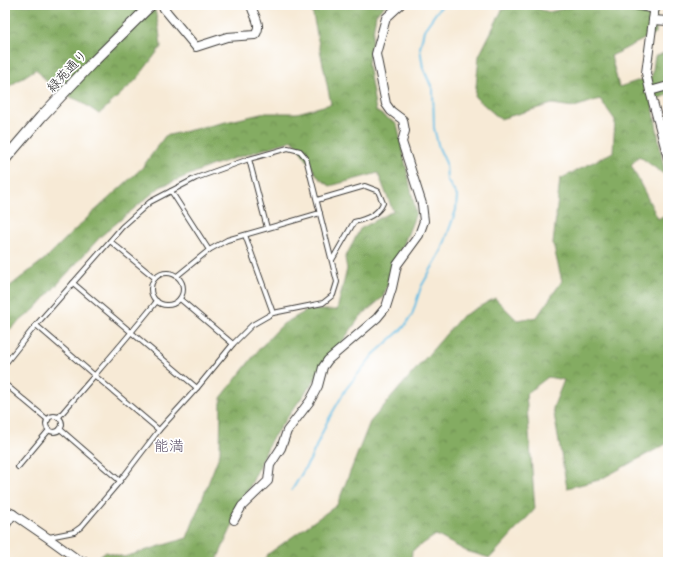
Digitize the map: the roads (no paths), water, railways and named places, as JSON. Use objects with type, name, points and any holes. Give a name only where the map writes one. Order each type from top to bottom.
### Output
[{"type":"street","name":"緑苑通り","points":[[5,159],[41,117],[150,5]]},
{"type":"street","points":[[161,5],[196,47],[227,37],[255,35],[258,31],[258,25],[251,5]]},
{"type":"street","points":[[234,520],[242,506],[268,481],[270,465],[281,448],[287,431],[310,401],[318,386],[323,367],[328,360],[377,318],[386,307],[397,265],[419,235],[424,221],[422,204],[402,142],[405,131],[403,120],[391,111],[386,104],[376,54],[386,18],[400,5]]},
{"type":"street","points":[[635,5],[655,7],[646,74],[668,158]]},
{"type":"street","points":[[653,20],[668,20]]},
{"type":"street","points":[[650,91],[668,86]]},
{"type":"street","points":[[5,526],[9,512],[77,559],[86,562]]},
{"type":"lane","points":[[5,364],[36,325],[122,227],[150,202],[196,178],[249,159],[288,148],[300,151],[306,158],[337,282],[333,295],[323,303],[273,313],[252,325],[233,344],[80,527],[74,532],[48,538]]},
{"type":"lane","points":[[249,159],[267,228]]},
{"type":"lane","points":[[317,200],[365,186],[378,191],[383,203],[376,213],[364,220],[354,222],[332,261]]},
{"type":"lane","points":[[171,191],[209,250]]},
{"type":"lane","points":[[177,276],[209,250],[227,240],[320,213]]},
{"type":"lane","points":[[245,234],[273,313]]},
{"type":"lane","points":[[110,241],[155,278]]},
{"type":"lane","points":[[165,273],[172,273],[177,276],[183,287],[183,293],[180,299],[175,303],[169,304],[163,304],[157,301],[151,290],[155,278],[160,274],[165,273]]},
{"type":"lane","points":[[73,283],[197,388]]},
{"type":"lane","points":[[180,299],[233,344]]},
{"type":"lane","points":[[58,418],[132,333],[157,301]]},
{"type":"lane","points":[[36,325],[160,430]]},
{"type":"lane","points":[[5,384],[48,420]]},
{"type":"lane","points":[[58,418],[53,417],[48,420],[46,425],[49,430],[55,432],[60,429]]},
{"type":"lane","points":[[58,418],[61,424],[60,429]]},
{"type":"lane","points":[[60,429],[120,480]]},
{"type":"lane","points":[[18,467],[49,430]]},
{"type":"waterway","points":[[292,490],[310,460],[327,422],[346,389],[373,355],[404,327],[412,315],[421,287],[442,250],[456,210],[457,196],[447,180],[446,163],[439,148],[434,128],[433,90],[423,68],[420,48],[424,30],[443,5]]},
{"type":"district","name":"能満","points":[[169,445]]}]
